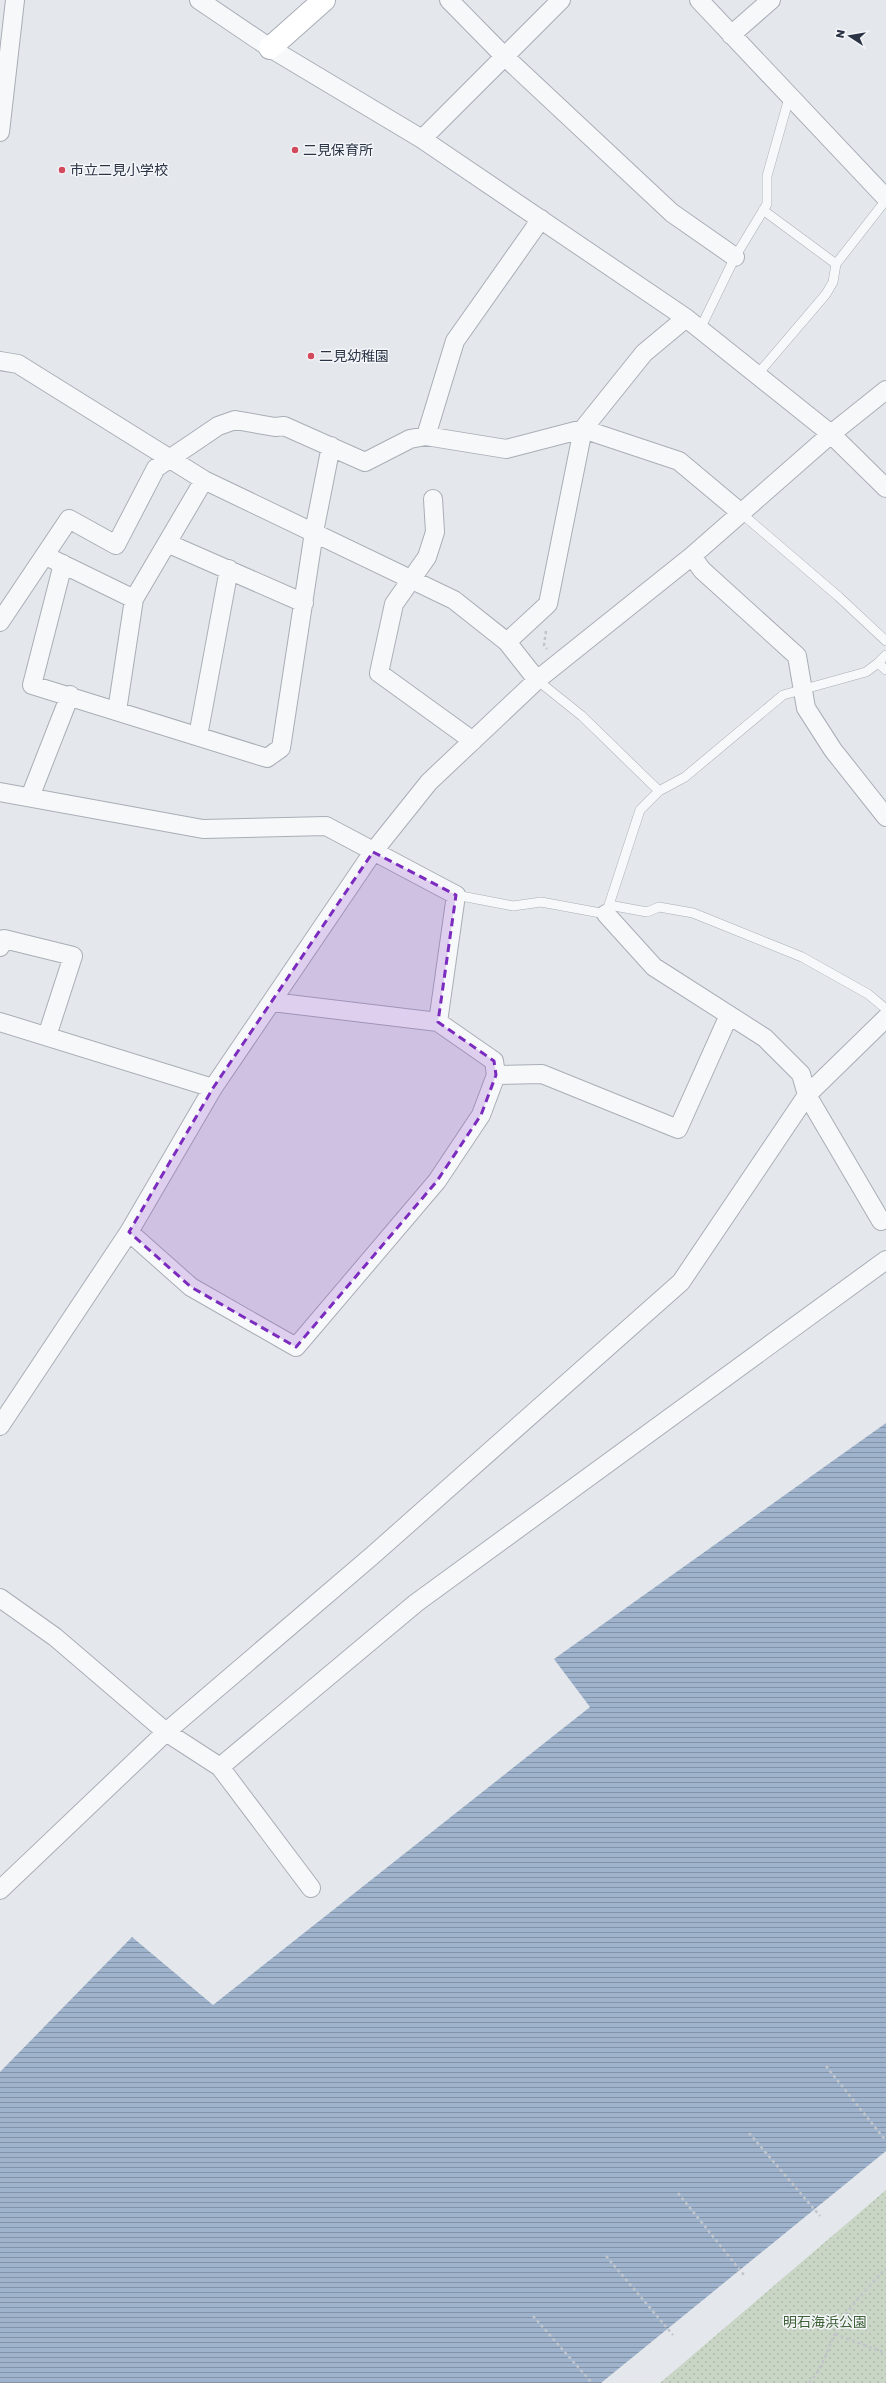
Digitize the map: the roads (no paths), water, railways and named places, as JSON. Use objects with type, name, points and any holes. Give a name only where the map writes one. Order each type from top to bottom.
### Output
[{"type":"street","points":[[0,132],[15,0]]},
{"type":"street","points":[[199,0],[270,48],[422,139],[686,318],[831,434],[886,488]]},
{"type":"street","points":[[270,48],[324,0]]},
{"type":"street","points":[[449,0],[504,55],[672,213],[735,257]]},
{"type":"street","points":[[422,139],[504,55],[561,0]]},
{"type":"street","points":[[699,0],[789,98],[886,199]]},
{"type":"street","points":[[731,35],[771,0]]},
{"type":"street","points":[[426,436],[455,341],[541,219]]},
{"type":"street","points":[[507,642],[548,604],[583,429],[644,353],[686,318]]},
{"type":"street","points":[[0,360],[18,364],[204,480],[454,600],[507,642],[537,680]]},
{"type":"street","points":[[0,1426],[129,1232],[212,1088],[373,852],[429,782],[537,680],[692,556],[831,434],[886,390]]},
{"type":"street","points":[[0,622],[69,519],[116,545],[156,468],[170,460],[218,426],[235,420],[275,427],[284,426],[365,462],[410,439],[426,436],[506,449],[583,429],[679,461],[742,513]]},
{"type":"street","points":[[63,564],[32,685],[70,695],[267,758],[281,748],[314,532],[331,446]]},
{"type":"street","points":[[117,710],[134,599],[204,480]]},
{"type":"street","points":[[433,499],[434,532],[427,556],[394,604],[379,673],[473,740]]},
{"type":"street","points":[[167,543],[304,603]]},
{"type":"street","points":[[44,556],[134,599]]},
{"type":"street","points":[[692,556],[702,570],[797,656],[804,688],[806,708],[833,750],[886,817]]},
{"type":"street","points":[[198,736],[228,569]]},
{"type":"street","points":[[30,797],[70,695]]},
{"type":"street","points":[[0,792],[203,829],[326,826],[456,895],[438,1022]]},
{"type":"street","points":[[608,910],[654,967],[765,1038],[801,1074],[807,1096],[881,1221]]},
{"type":"street","points":[[0,947],[4,939],[73,956],[47,1036]]},
{"type":"street","points":[[129,1232],[191,1287],[296,1347],[436,1181],[481,1115],[496,1075],[494,1061],[438,1022],[272,1002]]},
{"type":"street","points":[[496,1075],[542,1074],[678,1129],[729,1015]]},
{"type":"street","points":[[0,1890],[166,1732],[373,1555],[681,1282],[807,1096],[886,1018]]},
{"type":"street","points":[[0,1022],[212,1088]]},
{"type":"street","points":[[220,1767],[416,1603],[886,1260]]},
{"type":"street","points":[[0,1598],[55,1637],[166,1732],[220,1767],[311,1888]]},
{"type":"lane","points":[[700,329],[735,257],[767,204],[767,176],[789,98]]},
{"type":"lane","points":[[757,375],[826,294],[833,282],[836,264],[886,199]]},
{"type":"lane","points":[[763,210],[836,264]]},
{"type":"lane","points":[[742,513],[840,597],[886,641]]},
{"type":"lane","points":[[608,910],[640,810],[659,791],[685,777],[783,695],[866,672],[886,655]]},
{"type":"lane","points":[[878,663],[886,670]]},
{"type":"lane","points":[[537,680],[582,716],[659,791]]},
{"type":"lane","points":[[456,895],[513,906],[541,902],[608,910],[646,912],[658,907],[693,913],[802,956],[868,994],[886,1009]]},
{"type":"water","points":[[886,1423],[886,2151],[601,2383],[0,2383],[0,2072],[132,1937],[213,2005],[590,1707],[554,1659]]},
{"type":"place","name":"二見保育所","points":[[295,150]]},
{"type":"place","name":"市立二見小学校","points":[[62,170]]},
{"type":"place","name":"二見幼稚園","points":[[311,356]]},
{"type":"park label","name":"明石海浜公園","points":[[825,2322]]}]
